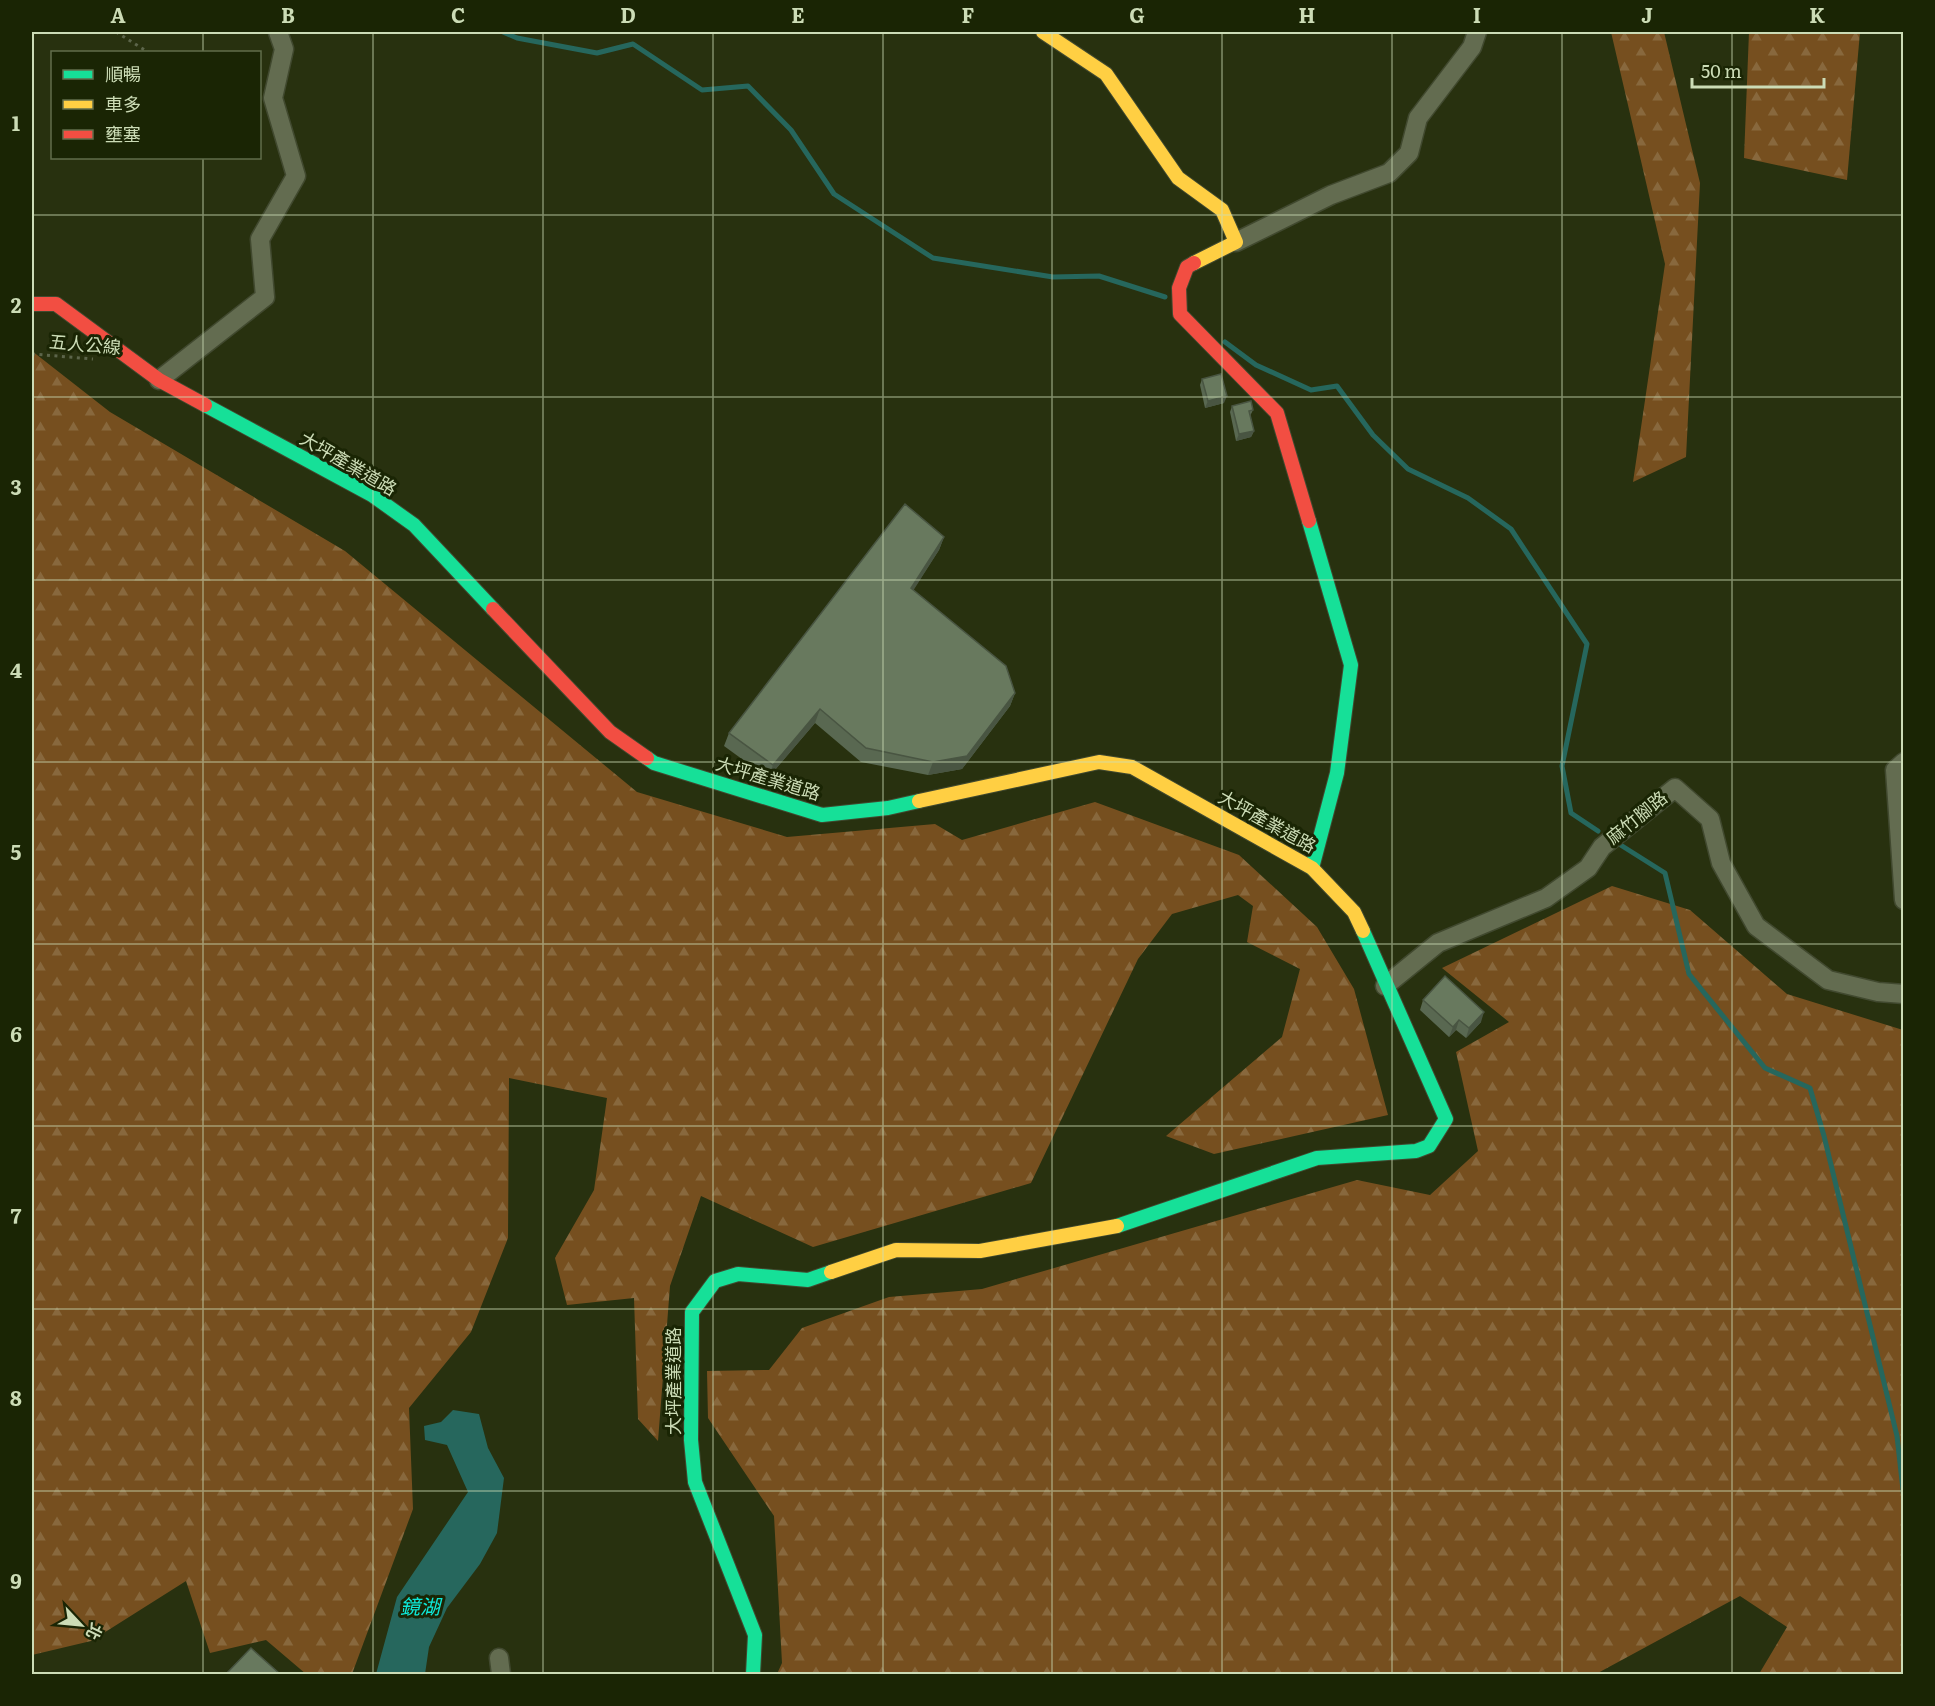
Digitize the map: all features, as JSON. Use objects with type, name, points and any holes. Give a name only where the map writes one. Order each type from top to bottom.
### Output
[{"type":"street","points":[[159,380],[265,297],[260,239],[296,176],[273,98],[284,49],[278,32]]},
{"type":"street","points":[[1043,32],[1106,74],[1178,178],[1222,210],[1236,242]]},
{"type":"street","points":[[1312,868],[1337,773],[1351,665],[1277,413],[1180,314],[1179,288],[1187,267],[1331,195],[1389,173],[1409,153],[1418,118],[1472,47],[1477,32]]},
{"type":"street","name":"大坪產業道路","points":[[32,304],[56,304],[159,380],[372,495],[414,525],[610,732],[654,763],[822,815],[888,808],[1099,762],[1132,768],[1312,868],[1354,912],[1446,1119],[1429,1146],[1416,1151],[1317,1158],[1114,1227],[980,1251],[896,1250],[808,1280],[738,1274],[715,1281],[692,1312],[691,1440],[696,1482],[755,1635],[753,1674]]},
{"type":"street","points":[[1904,762],[1895,770],[1904,900]]},
{"type":"street","name":"麻竹腳路","points":[[1385,986],[1438,943],[1546,898],[1588,868],[1602,847],[1675,788],[1710,819],[1721,863],[1756,926],[1828,980],[1878,992],[1904,994]]},
{"type":"path","points":[[116,32],[146,51]]},
{"type":"path","name":"五人公線","points":[[32,354],[101,360]]},
{"type":"green space","points":[[1611,32],[1664,32],[1700,183],[1686,457],[1633,482],[1665,264]]},
{"type":"green space","points":[[1749,32],[1860,32],[1847,180],[1744,158]]},
{"type":"green space","points":[[32,351],[110,412],[345,551],[637,792],[787,837],[935,824],[962,840],[1095,802],[1239,855],[1317,927],[1354,989],[1388,1115],[1214,1154],[1166,1136],[1282,1037],[1300,969],[1247,942],[1253,906],[1238,895],[1172,914],[1138,959],[1031,1183],[813,1247],[701,1196],[670,1286],[658,1441],[638,1419],[634,1298],[567,1305],[555,1258],[594,1190],[607,1098],[509,1078],[508,1238],[471,1332],[409,1408],[413,1509],[352,1674],[306,1674],[266,1640],[210,1653],[186,1581],[91,1641],[32,1655]]},
{"type":"green space","points":[[1612,886],[1690,910],[1787,994],[1903,1030],[1903,1674],[1759,1674],[1787,1627],[1740,1596],[1596,1674],[777,1674],[782,1663],[774,1516],[708,1418],[707,1371],[769,1370],[802,1328],[889,1297],[982,1289],[1357,1180],[1430,1195],[1478,1151],[1456,1052],[1509,1022],[1442,968]]},
{"type":"water","name":"鏡湖","points":[[453,1410],[479,1414],[488,1448],[504,1478],[497,1533],[480,1564],[447,1608],[429,1647],[425,1674],[376,1674],[397,1597],[468,1492],[447,1445],[425,1440],[424,1426],[441,1422]]},
{"type":"building","points":[[1221,374],[1227,396],[1208,401],[1202,379]]},
{"type":"building","points":[[1251,401],[1253,410],[1249,411],[1254,431],[1239,434],[1232,406]]},
{"type":"building","points":[[905,504],[944,537],[911,588],[1006,666],[1015,693],[967,756],[933,762],[866,748],[820,709],[773,765],[729,733]]},
{"type":"building","points":[[1445,976],[1484,1012],[1469,1028],[1459,1020],[1453,1027],[1423,1000]]},
{"type":"building","points":[[251,1648],[280,1674],[226,1674]]},
{"type":"waterway","points":[[503,32],[517,38],[597,53],[633,44],[702,90],[748,86],[791,130],[834,194],[933,258],[1053,277],[1099,276],[1165,297]]},
{"type":"waterway","points":[[1225,342],[1256,365],[1311,390],[1337,386],[1373,435],[1408,469],[1468,498],[1511,529],[1587,644],[1562,766],[1571,813],[1598,831]]},
{"type":"waterway","points":[[1619,844],[1665,873],[1689,974],[1765,1068],[1810,1088],[1824,1136],[1897,1436],[1904,1499]]},
{"type":"traffic: fast","points":[[205,405],[372,495],[414,525],[493,609]]},
{"type":"traffic: fast","points":[[1309,521],[1351,665],[1337,773],[1312,868]]},
{"type":"traffic: fast","points":[[647,758],[654,763],[822,815],[888,808],[919,801]]},
{"type":"traffic: fast","points":[[1117,1226],[1317,1158],[1416,1151],[1429,1146],[1446,1119],[1363,931]]},
{"type":"traffic: fast","points":[[753,1674],[755,1635],[695,1482],[691,1440],[692,1312],[715,1281],[738,1274],[808,1280],[831,1272]]},
{"type":"traffic: slow","points":[[1043,32],[1106,74],[1178,178],[1222,210],[1236,242],[1194,263]]},
{"type":"traffic: slow","points":[[919,801],[1099,762],[1132,767],[1312,868],[1354,912],[1363,931]]},
{"type":"traffic: slow","points":[[831,1272],[896,1250],[980,1251],[1117,1226]]},
{"type":"traffic: jam","points":[[1194,263],[1187,267],[1179,288],[1180,314],[1277,413],[1309,521]]},
{"type":"traffic: jam","points":[[32,304],[56,304],[159,380],[205,405]]},
{"type":"traffic: jam","points":[[493,609],[610,732],[647,758]]}]
